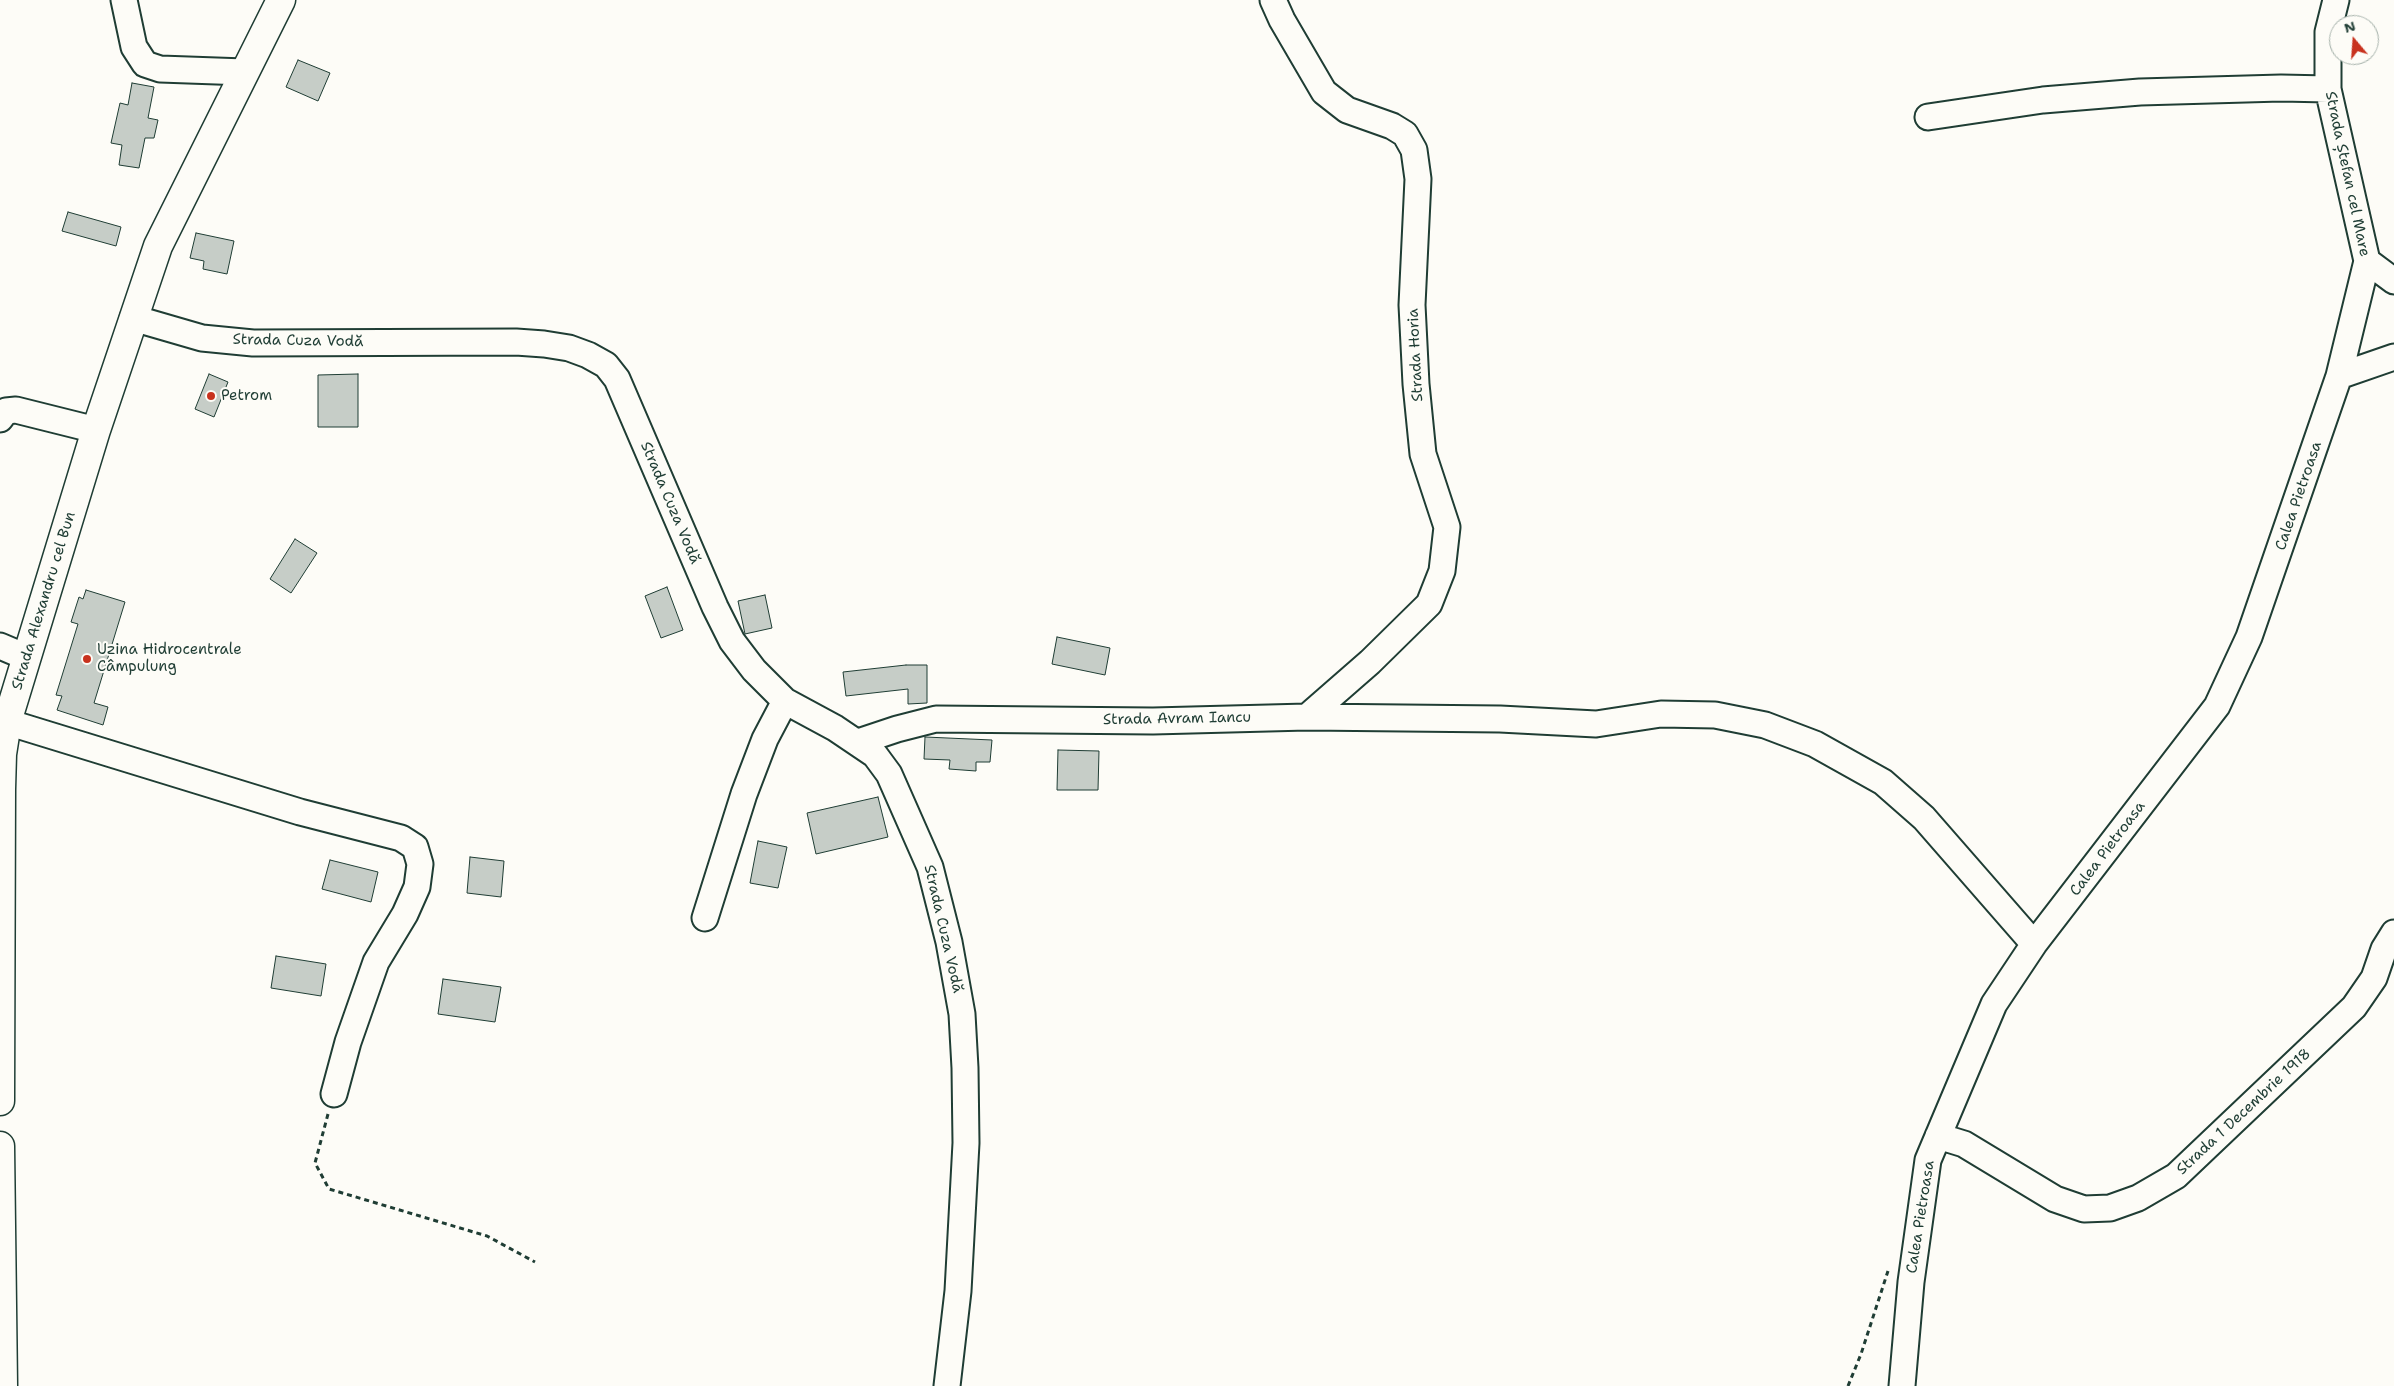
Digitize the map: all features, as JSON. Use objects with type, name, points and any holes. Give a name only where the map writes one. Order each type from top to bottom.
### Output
[{"type":"highway","points":[[133,318],[158,246],[281,0]]},
{"type":"highway","name":"Strada Alexandru cel Bun","points":[[0,1101],[2,754],[8,722],[26,657],[96,430],[133,318]]},
{"type":"highway","points":[[0,1146],[2,1378]]},
{"type":"street","points":[[124,0],[134,47],[145,64],[160,69],[246,72]]},
{"type":"street","name":"Strada Horia","points":[[1273,0],[1282,20],[1324,92],[1346,110],[1392,126],[1405,134],[1414,150],[1418,179],[1412,305],[1416,384],[1423,454],[1447,527],[1442,571],[1429,604],[1370,662],[1307,716]]},
{"type":"street","name":"Strada Ștefan cel Mare","points":[[2336,0],[2328,32],[2328,89],[2367,261],[2339,376]]},
{"type":"street","points":[[1928,117],[2043,100],[2140,92],[2281,88],[2328,89]]},
{"type":"street","points":[[2367,261],[2394,281]]},
{"type":"street","name":"Strada Cuza Vodă","points":[[133,318],[202,338],[252,343],[516,342],[544,344],[569,348],[606,365],[616,379],[715,607],[732,641],[754,670],[785,701],[858,742],[875,755],[889,774],[930,867],[949,942],[962,1014],[965,1068],[966,1143],[958,1292],[947,1386]]},
{"type":"street","points":[[2339,376],[2394,357]]},
{"type":"street","name":"Calea Pietroasa","points":[[1902,1386],[1911,1282],[1928,1160],[1994,1004],[2034,944],[2217,706],[2256,619],[2339,376]]},
{"type":"street","points":[[0,419],[6,411],[16,410],[96,430]]},
{"type":"street","points":[[0,646],[26,657]]},
{"type":"street","points":[[705,918],[744,794],[765,739],[785,701]]},
{"type":"street","name":"Strada Avram Iancu","points":[[858,742],[936,719],[1153,721],[1307,716],[1596,724],[1661,714],[1715,715],[1765,725],[1815,744],[1883,782],[1924,818],[2034,944]]},
{"type":"street","points":[[8,722],[300,812],[401,838],[415,847],[420,864],[417,887],[406,914],[376,962],[348,1042],[334,1094]]},
{"type":"street","name":"Strada 1 Decembrie 1918","points":[[1938,1136],[1964,1144],[2056,1199],[2084,1209],[2110,1208],[2138,1198],[2176,1176],[2354,1007],[2374,978],[2384,949],[2394,933]]},
{"type":"path","points":[[334,1094],[315,1163],[329,1189],[487,1236],[535,1262]]},
{"type":"path","points":[[1848,1386],[1877,1309],[1890,1261]]},
{"type":"building","points":[[298,60],[330,73],[318,101],[286,87]]},
{"type":"building","points":[[132,83],[154,87],[148,118],[158,120],[154,138],[145,138],[139,168],[119,165],[122,145],[111,143],[120,103],[128,105]]},
{"type":"building","points":[[68,212],[121,227],[116,246],[62,231]]},
{"type":"building","points":[[196,233],[234,241],[227,274],[203,269],[204,261],[190,258]]},
{"type":"building","name":"Petrom","points":[[209,374],[228,382],[214,417],[195,409]]},
{"type":"building","points":[[358,374],[358,427],[318,427],[318,375]]},
{"type":"building","points":[[295,539],[317,553],[291,593],[270,579]]},
{"type":"building","points":[[667,587],[683,630],[661,638],[645,596]]},
{"type":"building","name":"Uzina Hidrocentrale Câmpulung","points":[[86,590],[125,602],[94,703],[108,707],[103,725],[57,710],[62,696],[56,695],[78,624],[71,622],[79,597],[83,599]]},
{"type":"building","points":[[765,595],[772,628],[745,634],[738,601]]},
{"type":"building","points":[[1057,637],[1110,648],[1105,675],[1052,664]]},
{"type":"building","points":[[906,665],[927,665],[927,703],[908,704],[908,689],[846,696],[843,672]]},
{"type":"building","points":[[925,737],[992,740],[990,762],[976,762],[976,771],[949,769],[950,760],[924,759]]},
{"type":"building","points":[[1058,750],[1099,751],[1098,790],[1057,790]]},
{"type":"building","points":[[878,797],[888,837],[816,854],[807,813]]},
{"type":"building","points":[[758,841],[787,847],[778,888],[750,883]]},
{"type":"building","points":[[470,857],[504,861],[501,897],[467,893]]},
{"type":"building","points":[[330,860],[378,872],[371,902],[322,889]]},
{"type":"building","points":[[276,956],[326,964],[321,996],[271,988]]},
{"type":"building","points":[[443,979],[501,987],[495,1022],[438,1014]]},
{"type":"place","name":"Petrom","points":[[211,396]]},
{"type":"place","name":"Uzina Hidrocentrale Câmpulung","points":[[87,659]]}]
